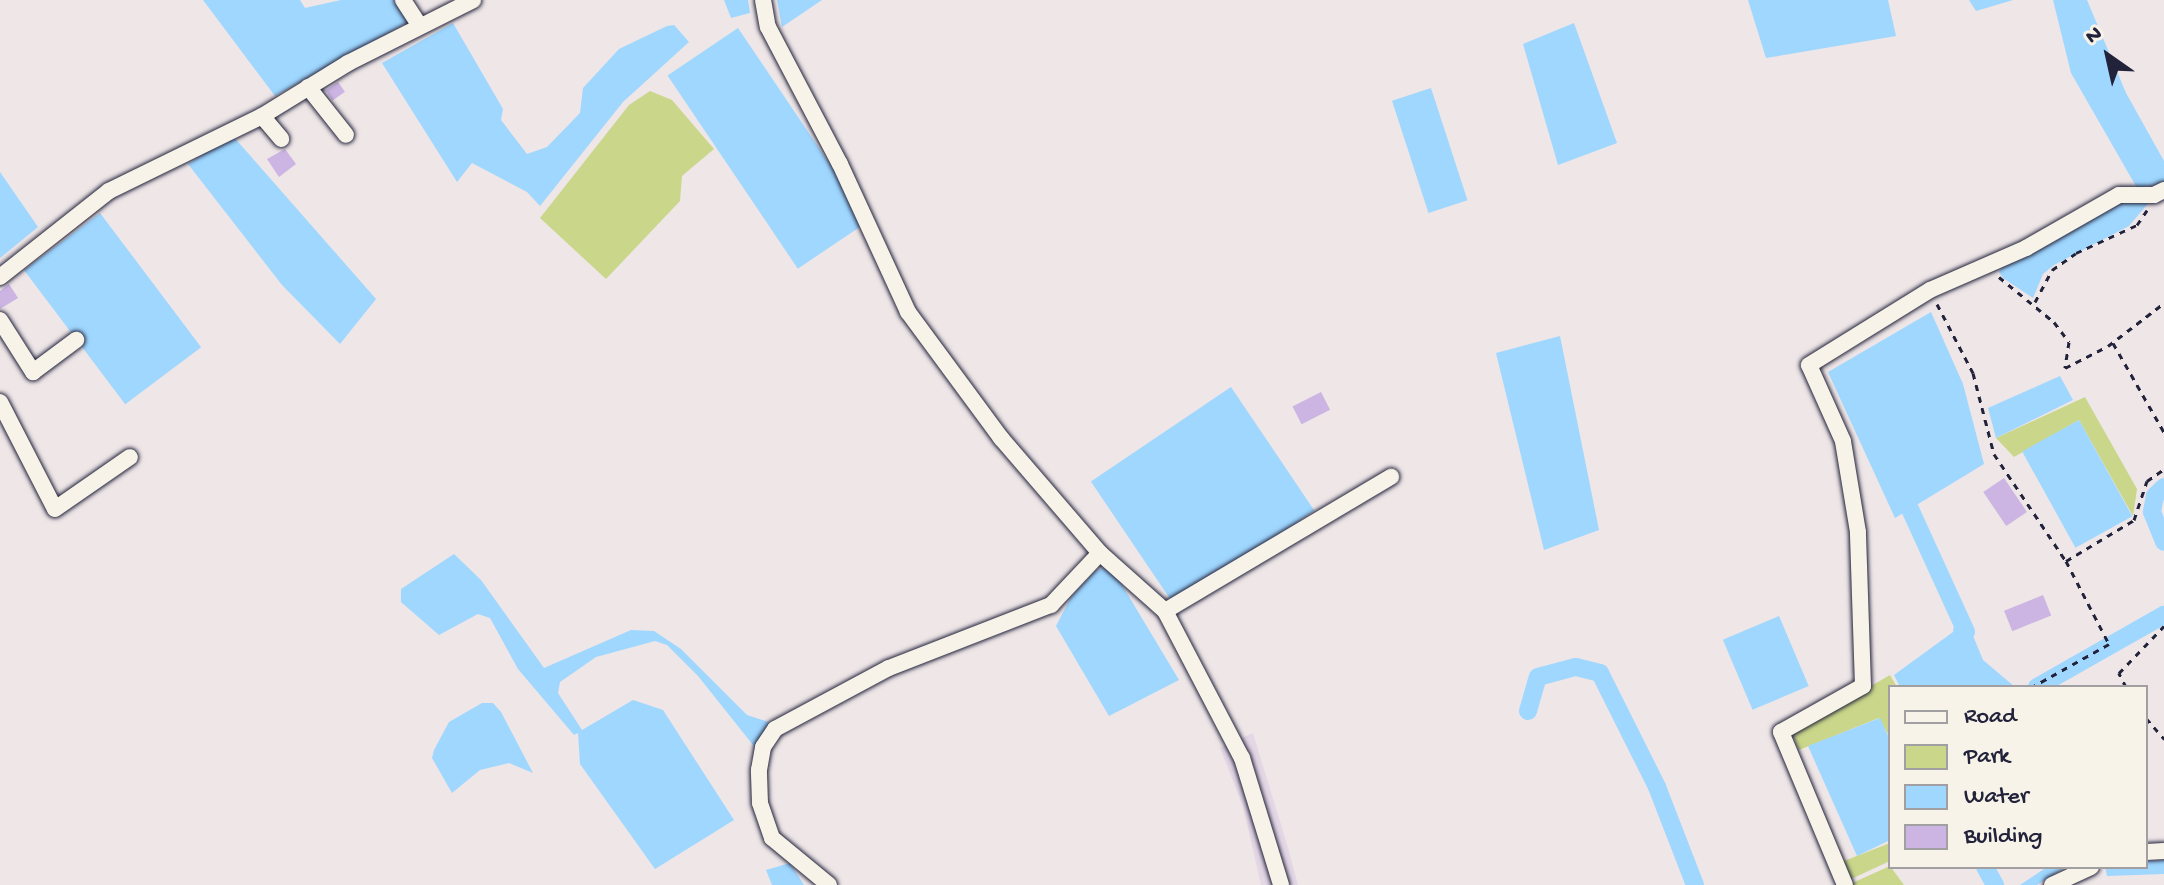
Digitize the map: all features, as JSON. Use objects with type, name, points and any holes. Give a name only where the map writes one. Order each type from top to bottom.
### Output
[{"type":"street","points":[[403,0],[420,26]]},
{"type":"street","points":[[0,277],[109,191],[262,116],[308,87],[473,0]]},
{"type":"street","points":[[763,0],[768,27],[840,164],[908,312],[1001,438],[1100,553],[1165,611],[1242,758],[1281,885]]},
{"type":"street","points":[[308,87],[346,135]]},
{"type":"street","points":[[262,116],[281,139]]},
{"type":"street","points":[[1845,885],[1781,732],[1863,686],[1858,532],[1843,441],[1809,365],[1930,290],[1999,260],[2119,195],[2159,196]]},
{"type":"street","points":[[0,320],[33,372],[76,340]]},
{"type":"street","points":[[0,402],[55,509],[130,457]]},
{"type":"street","points":[[1165,611],[1391,477]]},
{"type":"street","points":[[829,885],[772,838],[760,803],[759,770],[763,747],[775,729],[889,668],[1051,605],[1100,553]]},
{"type":"street","points":[[2052,885],[2073,870]]},
{"type":"path","points":[[2035,302],[2052,270],[2076,253],[2137,225],[2159,196]]},
{"type":"path","points":[[1999,260],[1999,278],[2027,303],[2035,302]]},
{"type":"path","points":[[1930,290],[1973,373],[1994,454],[2066,561],[2109,644],[2036,685]]},
{"type":"path","points":[[2035,302],[2069,342],[2065,368],[2113,343],[2164,303]]},
{"type":"path","points":[[2113,343],[2164,432]]},
{"type":"path","points":[[2066,561],[2134,520],[2137,500],[2147,481],[2164,469]]},
{"type":"path","points":[[2125,685],[2119,673],[2164,626]]},
{"type":"path","points":[[2148,720],[2164,739]]},
{"type":"shaded area","points":[[1253,733],[1298,885],[1261,885],[1243,806],[1220,748]]},
{"type":"green space","points":[[650,91],[672,100],[714,149],[682,176],[680,201],[606,279],[540,218],[629,105]]},
{"type":"green space","points":[[2085,397],[2137,489],[2133,516],[2079,420],[2014,457],[1996,438]]},
{"type":"green space","points":[[1890,675],[1896,685],[1888,685],[1888,734],[1879,718],[1799,750],[1791,732]]},
{"type":"green space","points":[[1888,844],[1888,862],[1851,879],[1844,861]]},
{"type":"green space","points":[[1888,867],[1904,885],[1850,885]]},
{"type":"water","points":[[203,0],[300,0],[305,8],[341,0],[399,0],[410,21],[275,96]]},
{"type":"water","points":[[724,0],[748,0],[750,13],[731,18]]},
{"type":"water","points":[[777,0],[822,0],[782,27]]},
{"type":"water","points":[[1748,0],[1888,0],[1896,36],[1766,58]]},
{"type":"water","points":[[1969,0],[2013,0],[1976,11]]},
{"type":"water","points":[[2053,0],[2087,0],[2126,93],[2164,161],[2164,184],[2137,188],[2071,73]]},
{"type":"water","points":[[453,23],[503,109],[501,120],[527,154],[547,147],[580,113],[583,88],[619,49],[674,25],[689,42],[623,102],[540,206],[527,192],[472,163],[457,182],[382,63]]},
{"type":"water","points":[[1574,23],[1617,143],[1558,165],[1523,44]]},
{"type":"water","points":[[738,28],[868,221],[798,269],[668,76]]},
{"type":"water","points":[[1431,88],[1467,200],[1428,213],[1392,101]]},
{"type":"water","points":[[232,135],[376,299],[340,344],[282,285],[188,164]]},
{"type":"water","points":[[0,172],[38,227],[0,258]]},
{"type":"water","points":[[2123,200],[2151,200],[2129,226],[2054,265],[2043,274],[2033,298],[1999,272],[2004,264]]},
{"type":"water","points":[[100,213],[201,347],[125,404],[24,270]]},
{"type":"water","points":[[1931,312],[1963,384],[1984,464],[1895,518],[1828,372]]},
{"type":"water","points":[[1560,336],[1599,530],[1544,550],[1496,353]]},
{"type":"water","points":[[2060,376],[2073,400],[1996,438],[1988,408]]},
{"type":"water","points":[[1231,387],[1314,511],[1174,605],[1091,482]]},
{"type":"water","points":[[2079,420],[2132,516],[2075,548],[2022,452]]},
{"type":"water","points":[[454,554],[481,580],[544,668],[631,630],[654,631],[681,649],[747,715],[769,722],[757,750],[698,676],[667,645],[655,641],[596,657],[560,682],[558,693],[582,730],[633,700],[663,710],[734,820],[655,869],[580,764],[578,733],[574,735],[518,669],[490,618],[478,614],[439,635],[401,602],[401,589]]},
{"type":"water","points":[[1110,565],[1179,680],[1109,716],[1056,626],[1071,597],[1095,571]]},
{"type":"water","points":[[1962,609],[1983,660],[2013,685],[1899,685],[1894,675],[1953,632],[1956,611]]},
{"type":"water","points":[[1779,616],[1809,686],[1753,710],[1723,640]]},
{"type":"water","points":[[482,703],[493,703],[501,712],[533,773],[509,763],[480,770],[452,793],[432,758],[434,750],[449,722]]},
{"type":"water","points":[[1880,718],[1888,736],[1888,841],[1857,856],[1808,746]]},
{"type":"water","points":[[2164,860],[2164,874],[2107,876],[2105,869],[2148,869],[2148,861]]},
{"type":"water","points":[[790,863],[804,885],[772,885],[766,870]]},
{"type":"water","points":[[2044,869],[2063,869],[2037,885],[2020,885]]},
{"type":"building","points":[[338,82],[345,92],[333,100],[326,91]]},
{"type":"building","points":[[285,149],[296,164],[279,177],[267,159]]},
{"type":"building","points":[[9,284],[18,298],[0,309],[0,291]]},
{"type":"building","points":[[1321,392],[1330,410],[1302,424],[1292,407]]},
{"type":"building","points":[[2004,478],[2027,512],[2006,526],[1983,492]]},
{"type":"building","points":[[2043,595],[2051,615],[2012,631],[2004,611]]},
{"type":"waterway","points":[[2164,487],[2155,496],[2152,512],[2164,542]]},
{"type":"waterway","points":[[1910,509],[1966,632]]},
{"type":"waterway","points":[[2041,685],[2164,615]]},
{"type":"waterway","points":[[1528,711],[1538,677],[1576,667],[1600,673],[1657,787],[1695,885]]},
{"type":"waterway","points":[[1986,869],[1995,885]]}]
